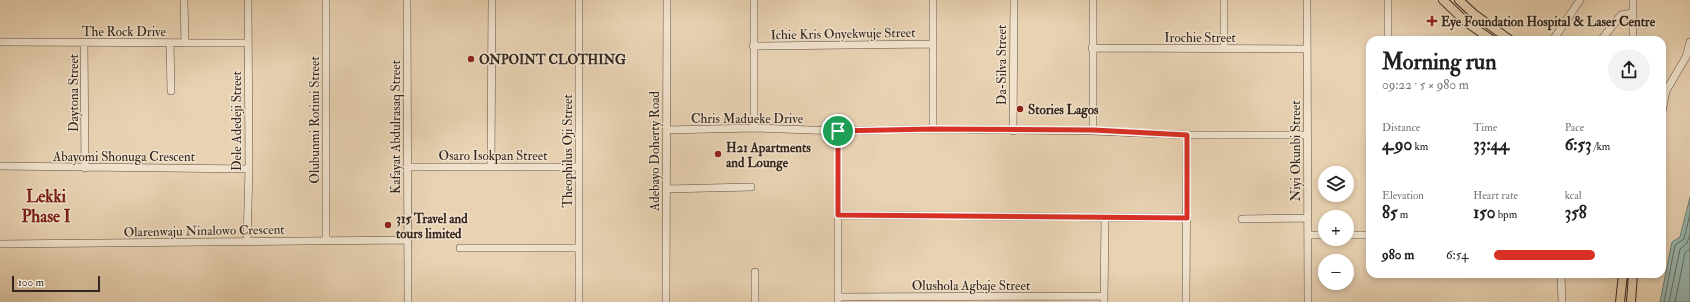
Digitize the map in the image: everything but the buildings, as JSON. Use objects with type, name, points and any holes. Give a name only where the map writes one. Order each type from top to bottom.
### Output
[{"type":"main road","points":[[1443,0],[1466,22],[1486,36]]},
{"type":"main road","points":[[1459,0],[1474,14],[1504,36]]},
{"type":"main road","points":[[1620,302],[1623,278]]},
{"type":"main road","points":[[1631,302],[1633,278]]},
{"type":"street","points":[[184,0],[185,43]]},
{"type":"street","name":"Dele Adedeji Street","points":[[247,242],[249,169],[248,0]]},
{"type":"street","name":"Olubunmi Rotimi Street","points":[[326,0],[326,241]]},
{"type":"street","name":"Kafayat Abdulrasaq Street","points":[[407,0],[408,302]]},
{"type":"street","points":[[492,0],[492,167]]},
{"type":"street","name":"Theophilus Oji Street","points":[[579,0],[579,302]]},
{"type":"street","name":"Adebayo Doherty Road","points":[[666,0],[666,302]]},
{"type":"street","points":[[754,0],[754,128]]},
{"type":"street","points":[[933,0],[933,129]]},
{"type":"street","name":"Da-Silva Street","points":[[1013,131],[1014,0]]},
{"type":"street","points":[[1093,0],[1093,130]]},
{"type":"street","points":[[1224,0],[1224,49]]},
{"type":"street","name":"Niyi Okunbi Street","points":[[1307,0],[1308,302]]},
{"type":"street","points":[[1388,0],[1388,36]]},
{"type":"street","points":[[1556,36],[1580,0]]},
{"type":"street","points":[[1633,0],[1633,36]]},
{"type":"street","points":[[1603,36],[1621,15],[1633,13]]},
{"type":"street","name":"The Rock Drive","points":[[0,42],[248,43]]},
{"type":"street","name":"Daytona Street","points":[[84,42],[85,168]]},
{"type":"street","points":[[1666,91],[1686,57],[1690,42]]},
{"type":"street","points":[[170,43],[170,91]]},
{"type":"street","name":"Ichie Kris Onyekwuje Street","points":[[753,46],[932,44]]},
{"type":"street","name":"Irochie Street","points":[[1092,48],[1307,50]]},
{"type":"street","name":"Chris Madueke Drive","points":[[666,130],[754,128],[838,131],[933,129],[1013,131],[1093,130],[1187,135],[1307,135]]},
{"type":"street","points":[[838,131],[838,300]]},
{"type":"street","points":[[1186,302],[1187,135]]},
{"type":"street","name":"Abayomi Shonuga Crescent","points":[[0,166],[249,169]]},
{"type":"street","name":"Osaro Isokpan Street","points":[[407,166],[579,167]]},
{"type":"street","points":[[666,189],[751,187]]},
{"type":"street","points":[[838,215],[1187,218]]},
{"type":"street","points":[[1104,299],[1105,217]]},
{"type":"street","points":[[1242,219],[1308,218]]},
{"type":"street","points":[[1308,235],[1318,235]]},
{"type":"street","points":[[1354,235],[1366,235]]},
{"type":"street","name":"Olarenwaju Ninalowo Crescent","points":[[0,244],[407,240]]},
{"type":"street","points":[[460,248],[579,248]]},
{"type":"street","points":[[755,272],[755,302]]},
{"type":"street","points":[[1561,278],[1562,302]]},
{"type":"street","name":"Olushola Agbaje Street","points":[[838,300],[1104,299]]},
{"type":"water","points":[[1690,197],[1690,302],[1660,302],[1672,242],[1680,237]]},
{"type":"place","name":"Eye Foundation Hospital & Laser Centre","points":[[1432,21]]},
{"type":"place","name":"ONPOINT CLOTHING","points":[[471,59]]},
{"type":"place","name":"Stories Lagos","points":[[1020,109]]},
{"type":"place","name":"H21 Apartments and Lounge","points":[[718,154]]},
{"type":"place","name":"315 Travel and tours limited","points":[[388,225]]},
{"type":"district","name":"Lekki Phase I","points":[[46,206]]},
{"type":"route","points":[[933,129],[1013,131],[1093,130],[1187,135],[1187,218],[838,215],[838,131],[933,129]]}]
